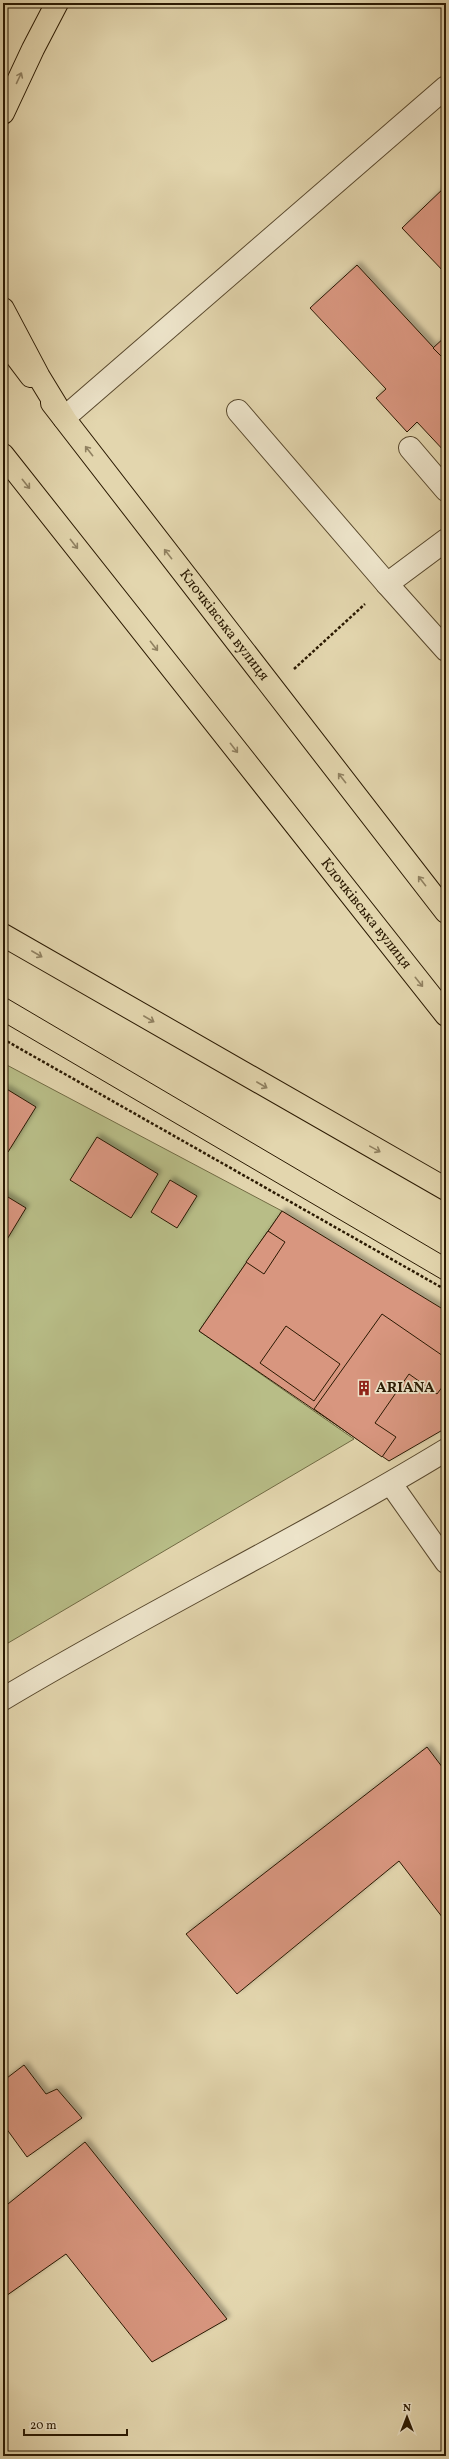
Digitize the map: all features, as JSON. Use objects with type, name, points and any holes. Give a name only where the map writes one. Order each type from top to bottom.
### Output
[{"type":"main road","points":[[3,114],[32,49],[57,3]]},
{"type":"main road","points":[[3,309],[39,377],[64,418]]},
{"type":"main road","name":"Клочківська вулиця","points":[[3,339],[446,912]]},
{"type":"main road","name":"Клочківська вулиця","points":[[3,455],[446,1015]]},
{"type":"main road","points":[[3,935],[446,1189]]},
{"type":"street","points":[[64,418],[446,87]]},
{"type":"street","points":[[238,411],[446,650]]},
{"type":"street","points":[[410,448],[446,490]]},
{"type":"street","points":[[387,584],[446,540]]},
{"type":"street","points":[[3,1699],[80,1653],[391,1484],[446,1450]]},
{"type":"street","points":[[391,1484],[446,1562]]},
{"type":"path","points":[[273,689],[387,584]]},
{"type":"path","points":[[3,1039],[446,1290]]},
{"type":"green space","points":[[3,1063],[282,1211],[199,1331],[354,1439],[3,1646]]},
{"type":"building","points":[[446,186],[446,274],[402,228]]},
{"type":"building","points":[[357,265],[446,361],[446,453],[417,422],[407,432],[376,398],[386,389],[310,308]]},
{"type":"building","points":[[446,336],[446,361],[433,348]]},
{"type":"building","points":[[5,1088],[36,1107],[8,1152],[3,1149],[3,1092]]},
{"type":"building","points":[[97,1137],[158,1174],[131,1218],[70,1180]]},
{"type":"building","points":[[170,1180],[197,1196],[177,1228],[151,1212]]},
{"type":"building","points":[[3,1194],[26,1208],[6,1241],[3,1239]]},
{"type":"building","points":[[282,1211],[446,1311],[446,1428],[389,1461],[199,1331]]},
{"type":"building","points":[[268,1231],[285,1242],[264,1274],[246,1262]]},
{"type":"building","name":"ARIANA","points":[[382,1314],[446,1358],[446,1382],[437,1394],[409,1374],[375,1423],[396,1437],[382,1457],[314,1409]]},
{"type":"building","points":[[286,1326],[340,1364],[314,1401],[260,1363]]},
{"type":"building","points":[[427,1747],[446,1772],[446,1922],[399,1861],[237,1994],[186,1934]]},
{"type":"building","points":[[24,2065],[46,2094],[57,2089],[82,2118],[27,2157],[3,2124],[3,2081]]},
{"type":"building","points":[[85,2142],[227,2319],[152,2362],[66,2254],[3,2298],[3,2208]]},
{"type":"tram line","points":[[3,996],[446,1257]]},
{"type":"tram line","points":[[3,1022],[446,1282]]},
{"type":"place","name":"ARIANA","points":[[364,1388]]}]
